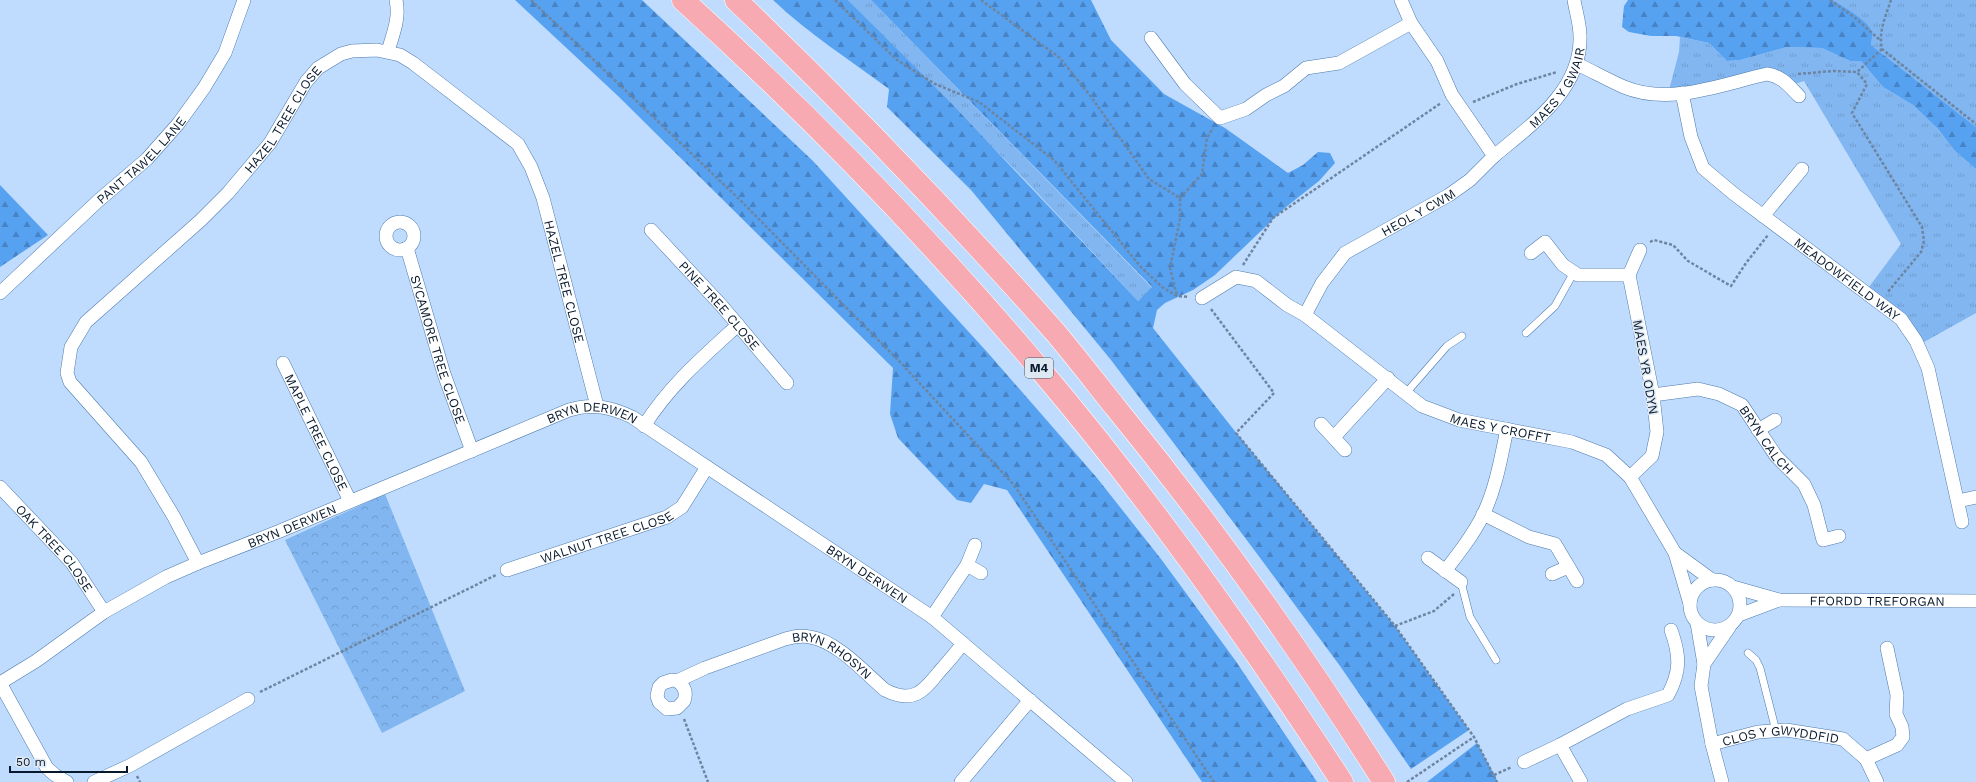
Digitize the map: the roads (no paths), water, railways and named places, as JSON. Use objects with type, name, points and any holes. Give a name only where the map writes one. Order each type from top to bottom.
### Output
[{"type":"highway","name":"M4","points":[[683,0],[780,89],[840,150],[973,293],[1044,374],[1171,534],[1287,697],[1342,782]]},
{"type":"highway","name":"M4","points":[[736,0],[802,63],[933,197],[1056,334],[1214,532],[1267,605],[1384,782]]},
{"type":"street","name":"PANT TAWEL LANE","points":[[0,293],[98,201],[147,159],[178,124],[204,88],[225,54],[244,0]]},
{"type":"street","points":[[388,51],[397,20],[398,8],[396,0]]},
{"type":"street","points":[[1401,0],[1411,23],[1437,61],[1456,100],[1494,156]]},
{"type":"street","name":"MAES Y GWAIR","points":[[1494,156],[1559,97],[1576,66],[1580,37],[1574,0]]},
{"type":"street","points":[[1151,38],[1185,84],[1220,118],[1246,109],[1266,95],[1287,91],[1306,68],[1339,63],[1411,23]]},
{"type":"street","name":"HAZEL TREE CLOSE","points":[[198,563],[171,511],[141,462],[70,382],[67,373],[70,346],[86,322],[201,220],[247,172],[270,144],[306,82],[318,68],[341,54],[352,51],[377,50],[388,51],[406,59],[518,144],[525,155],[543,198],[597,406]]},
{"type":"street","points":[[1576,66],[1625,87],[1659,94],[1682,93],[1767,74],[1776,75],[1799,96]]},
{"type":"street","name":"MEADOWFIELD WAY","points":[[1682,93],[1691,137],[1703,168],[1763,216],[1901,319],[1916,341],[1928,368],[1962,522]]},
{"type":"street","name":"HEOL Y CWM","points":[[1305,315],[1322,283],[1345,253],[1449,196],[1470,180],[1494,156]]},
{"type":"street","points":[[1763,216],[1802,169]]},
{"type":"street","name":"PINE TREE CLOSE","points":[[651,230],[738,325],[788,383]]},
{"type":"street","points":[[1531,253],[1545,242],[1563,265],[1578,275],[1596,276],[1629,275],[1640,250]]},
{"type":"street","name":"SYCAMORE TREE CLOSE","points":[[407,248],[444,374],[472,450]]},
{"type":"street","name":"MAES YR ODYN","points":[[1629,275],[1653,395],[1657,432],[1652,456],[1630,477]]},
{"type":"street","points":[[1202,298],[1236,277],[1256,281],[1287,305],[1305,315]]},
{"type":"street","name":"MAES Y CROFFT","points":[[1305,315],[1388,378],[1422,406],[1459,420],[1572,442],[1594,449],[1606,455],[1630,477],[1675,553],[1690,604]]},
{"type":"street","points":[[644,426],[662,400],[678,381],[738,325]]},
{"type":"street","name":"MAPLE TREE CLOSE","points":[[283,363],[350,501]]},
{"type":"street","points":[[1334,437],[1388,378]]},
{"type":"street","name":"BRYN CALCH","points":[[1653,395],[1698,389],[1719,394],[1742,405],[1776,456],[1804,484],[1814,505],[1823,540],[1839,536]]},
{"type":"street","name":"BRYN DERWEN","points":[[0,683],[36,661],[104,612],[139,592],[198,563],[569,410],[583,406],[597,406],[619,411],[644,426],[932,616],[1126,782]]},
{"type":"street","points":[[1758,430],[1775,420]]},
{"type":"street","points":[[1321,424],[1345,450]]},
{"type":"street","points":[[1446,571],[1465,544],[1483,514],[1498,474],[1506,429]]},
{"type":"street","name":"WALNUT TREE CLOSE","points":[[507,570],[667,517],[682,507],[707,467]]},
{"type":"street","name":"OAK TREE CLOSE","points":[[0,488],[72,564],[104,612]]},
{"type":"street","points":[[1958,501],[1976,497]]},
{"type":"street","points":[[1483,514],[1529,537],[1555,544],[1577,581]]},
{"type":"street","points":[[932,616],[967,565],[975,545]]},
{"type":"street","name":"MAES Y CROFFT","points":[[1675,553],[1712,580]]},
{"type":"street","points":[[1428,558],[1461,582]]},
{"type":"street","points":[[967,565],[981,573]]},
{"type":"street","points":[[1552,574],[1568,567]]},
{"type":"street","points":[[1704,664],[1739,615],[1740,600],[1733,587],[1720,580],[1704,582],[1696,588],[1692,595],[1690,604],[1691,614],[1697,623],[1704,628],[1722,630],[1730,626]]},
{"type":"street","name":"FFORDD TREFORGAN","points":[[1733,587],[1779,600],[1976,601]]},
{"type":"street","name":"FFORDD TREFORGAN","points":[[1739,615],[1779,600]]},
{"type":"street","points":[[1697,623],[1704,664],[1701,686],[1712,744],[1722,782]]},
{"type":"street","points":[[1524,762],[1560,745],[1627,709],[1668,695],[1674,684],[1679,664],[1676,645],[1671,630]]},
{"type":"street","name":"BRYN RHOSYN","points":[[677,681],[684,687],[686,692],[684,702],[680,707],[672,709],[667,708],[659,702],[657,696],[659,686],[663,683],[672,680],[677,681],[705,668],[785,639],[798,636],[810,636],[824,641],[836,648],[885,690],[893,694],[905,696],[917,695],[926,688],[963,643]]},
{"type":"street","points":[[1866,759],[1897,745],[1903,737],[1902,727],[1896,714],[1897,695],[1887,648]]},
{"type":"street","points":[[0,683],[47,768],[55,776],[68,782]]},
{"type":"street","points":[[94,782],[132,765],[248,699]]},
{"type":"street","points":[[961,782],[1030,700]]},
{"type":"street","name":"CLOS Y GWYDDFID","points":[[1712,744],[1758,732],[1786,730],[1843,739],[1866,759],[1877,782]]},
{"type":"street","points":[[1560,745],[1582,782]]},
{"type":"lane","points":[[1526,333],[1555,306],[1574,272]]},
{"type":"lane","points":[[1406,393],[1447,346],[1462,336]]},
{"type":"lane","points":[[1461,582],[1470,617],[1496,660]]},
{"type":"lane","points":[[1748,653],[1756,660],[1760,668],[1776,731]]}]
